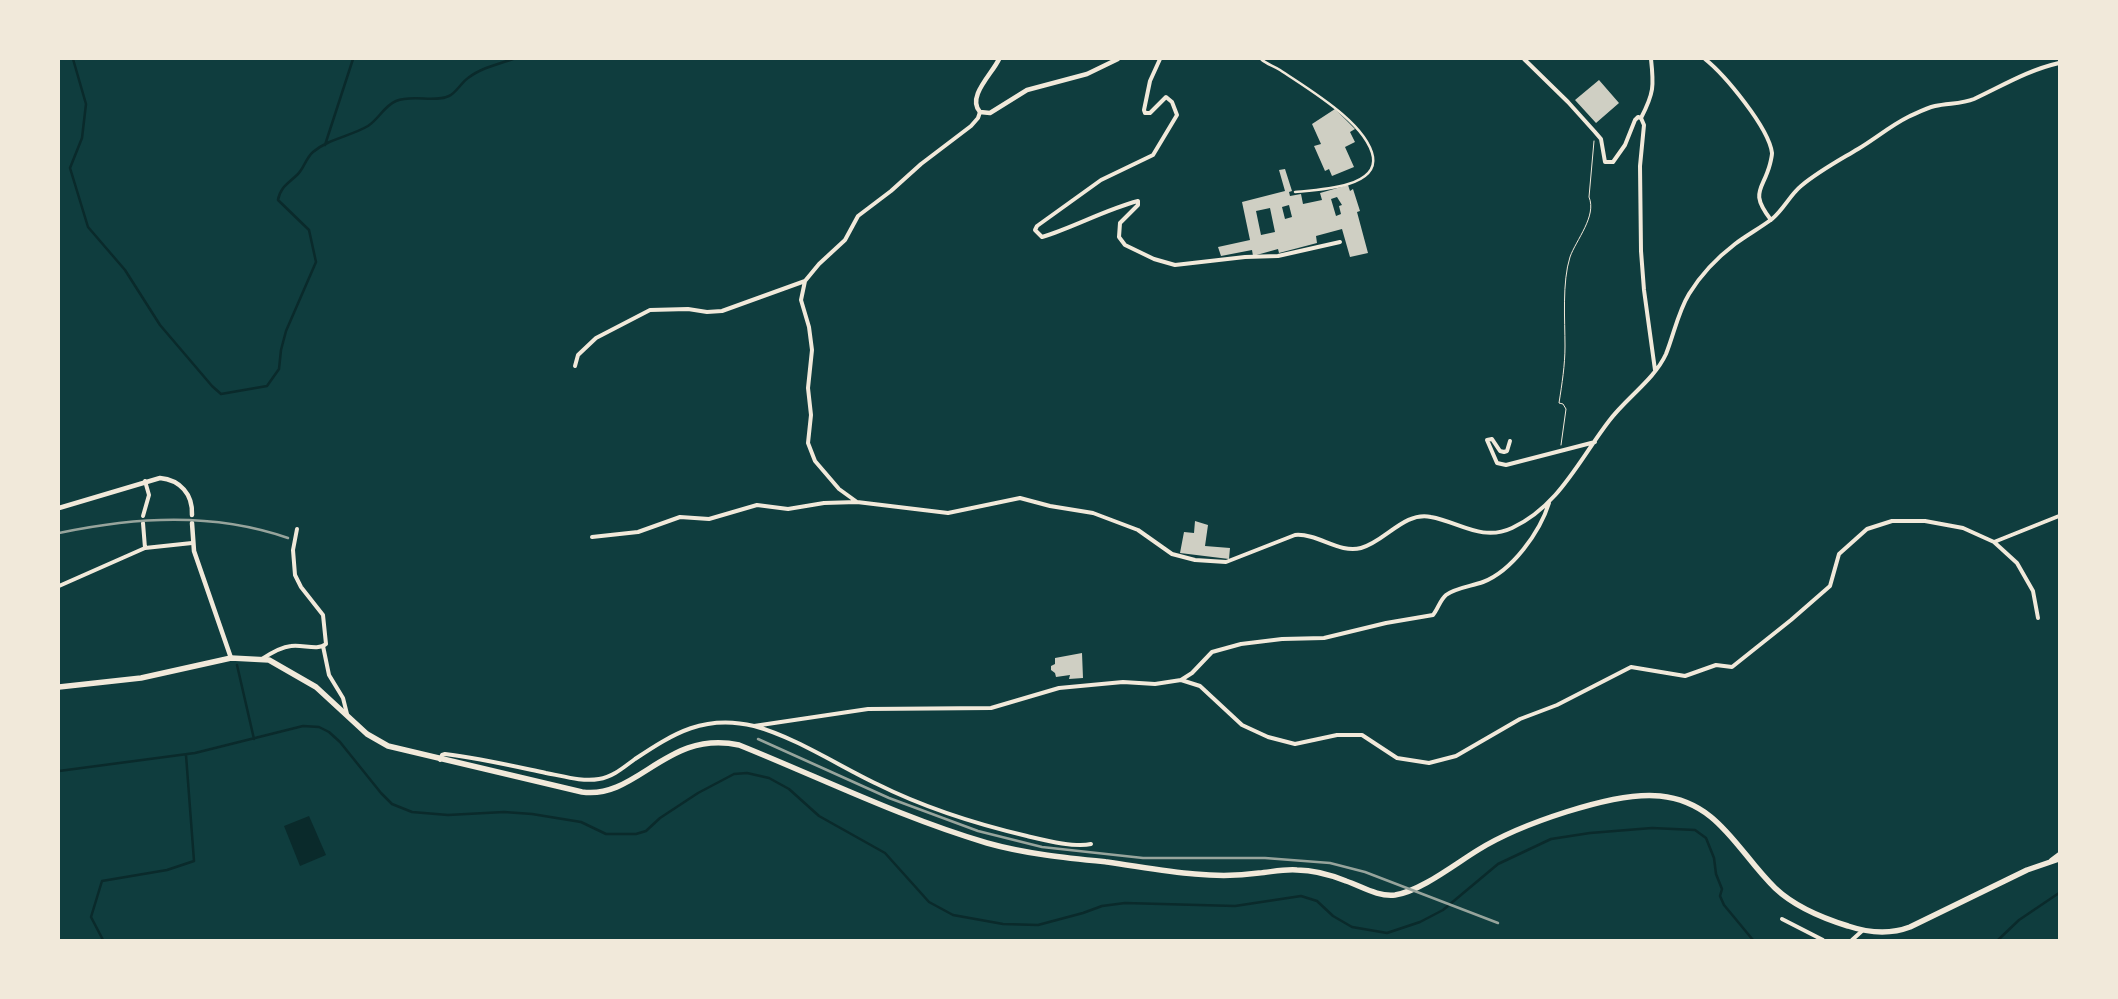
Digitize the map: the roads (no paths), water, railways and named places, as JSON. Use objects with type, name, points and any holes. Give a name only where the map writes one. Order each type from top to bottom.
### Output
[{"type":"main road","points":[[59,687],[141,678],[231,658],[262,659],[274,661],[307,681],[367,734],[382,743],[440,760],[588,793],[614,788],[686,747],[712,742],[725,742],[738,745],[948,830],[1008,848],[1070,859],[1194,874],[1237,875],[1305,870],[1328,875],[1375,892],[1392,895],[1420,885],[1503,836],[1532,824],[1611,800],[1647,795],[1676,798],[1702,809],[1715,820],[1777,889],[1790,900],[1835,922],[1862,931],[1890,933],[1910,927],[2026,870],[2059,859]]},
{"type":"street","points":[[857,502],[839,489],[815,461],[808,443],[812,414],[808,388],[812,350],[809,327],[801,300],[805,281],[819,264],[845,240],[858,216],[971,126],[978,118],[980,112],[975,103],[977,94],[999,59]]},
{"type":"street","points":[[980,112],[990,112],[1024,91],[1087,74],[1118,59]]},
{"type":"street","points":[[1160,59],[1150,81],[1144,110],[1145,114],[1150,113],[1166,97],[1172,102],[1177,116],[1153,155],[1101,180],[1035,230],[1042,237],[1070,229],[1114,208],[1138,201],[1138,205],[1120,224],[1119,236],[1125,245],[1154,259],[1175,265],[1245,257],[1278,256],[1340,242]]},
{"type":"street","points":[[1260,59],[1338,110],[1354,125],[1371,148],[1372,170],[1366,177],[1322,191],[1295,192]]},
{"type":"street","points":[[1524,59],[1601,139],[1605,162],[1612,162],[1625,145],[1635,120],[1638,117],[1641,118]]},
{"type":"street","points":[[1641,118],[1652,97],[1654,80],[1651,59]]},
{"type":"street","points":[[1706,59],[1717,69],[1766,134],[1772,154],[1768,172],[1761,183],[1758,193],[1761,208],[1771,220]]},
{"type":"street","points":[[592,537],[638,532],[680,517],[709,519],[757,505],[788,508],[824,503],[857,502],[948,513],[1020,498],[1050,506],[1093,513],[1138,530],[1172,554],[1195,560],[1226,562],[1295,535],[1308,536],[1345,548],[1363,548],[1401,524],[1423,516],[1432,517],[1472,531],[1495,532],[1508,530],[1523,523],[1549,503],[1581,464],[1610,420],[1655,370],[1665,355],[1689,294],[1711,267],[1733,246],[1771,220],[1786,207],[1798,189],[1827,166],[1905,119],[1934,106],[1971,100],[2027,73],[2059,63]]},
{"type":"street","points":[[1641,118],[1644,125],[1640,166],[1641,250],[1644,290],[1655,370]]},
{"type":"street","points":[[575,366],[578,355],[596,338],[650,310],[688,309],[707,312],[722,311],[805,281]]},
{"type":"street","points":[[1510,441],[1507,451],[1504,452],[1500,451],[1492,439],[1488,440],[1497,464],[1506,465],[1595,442]]},
{"type":"street","points":[[59,508],[145,481],[166,479],[179,484],[191,500],[192,515]]},
{"type":"street","points":[[143,516],[148,504],[149,494],[145,481]]},
{"type":"street","points":[[754,726],[868,709],[991,708],[1059,688],[1123,682],[1154,684],[1180,680],[1192,673],[1212,652],[1241,644],[1282,639],[1324,638],[1433,614],[1446,595],[1491,578],[1512,564],[1544,518],[1549,503]]},
{"type":"street","points":[[1994,542],[2059,516]]},
{"type":"street","points":[[1180,680],[1200,686],[1242,725],[1268,737],[1296,744],[1337,735],[1362,735],[1397,758],[1429,763],[1456,756],[1520,719],[1557,705],[1631,667],[1685,676],[1716,665],[1732,667],[1830,586],[1839,554],[1867,529],[1892,521],[1925,521],[1963,528],[1994,542],[2016,563],[2033,591],[2038,618]]},
{"type":"street","points":[[143,523],[145,548]]},
{"type":"street","points":[[192,523],[192,543],[231,658]]},
{"type":"street","points":[[297,529],[293,550],[295,575],[301,587],[323,616],[326,644],[323,646],[329,675],[343,698],[348,716]]},
{"type":"street","points":[[59,586],[145,548],[192,543]]},
{"type":"street","points":[[262,659],[281,648],[290,646],[323,646]]},
{"type":"street","points":[[440,760],[442,755],[446,754],[467,756],[592,780],[616,772],[658,744],[699,724],[728,722],[754,726],[803,746],[878,785],[963,819],[1044,840],[1091,844]]},
{"type":"street","points":[[2047,862],[2059,854]]},
{"type":"street","points":[[1782,919],[1823,940]]},
{"type":"street","points":[[1852,940],[1862,931]]},
{"type":"water","points":[[309,816],[326,855],[300,866],[284,826]]},
{"type":"waterway","points":[[73,59],[86,104],[82,138],[70,168],[88,227],[125,270],[160,325],[221,394],[267,386],[279,369],[286,331],[316,262],[309,230],[278,200],[283,188],[300,172],[311,154],[326,144],[368,126],[388,106],[396,101],[409,98],[437,99],[449,96],[465,80],[478,72],[513,59]]},
{"type":"waterway","points":[[325,145],[353,59]]},
{"type":"waterway","points":[[237,665],[254,739]]},
{"type":"waterway","points":[[59,771],[195,753],[303,726],[319,727],[329,732],[340,742],[392,804],[412,812],[448,815],[504,812],[532,814],[581,822],[606,834],[636,834],[646,831],[660,818],[698,793],[734,774],[747,773],[769,778],[789,789],[819,816],[885,853],[929,902],[953,915],[1003,924],[1038,925],[1102,906],[1125,903],[1235,906],[1301,896],[1317,901],[1333,916],[1352,927],[1387,933],[1420,922],[1443,910],[1498,864],[1551,839],[1590,833],[1652,828],[1695,830],[1706,838],[1714,858],[1716,874],[1722,889],[1720,896],[1724,905],[1753,940]]},
{"type":"waterway","points":[[103,940],[91,917],[102,881],[167,870],[194,861],[186,755]]},
{"type":"waterway","points":[[1998,940],[2019,920],[2059,893]]},
{"type":"railway","points":[[59,533],[116,523],[174,520],[231,524],[288,538]]},
{"type":"railway","points":[[758,739],[889,798],[978,831],[1042,847],[1143,858],[1265,858],[1330,863],[1365,872],[1498,923]]}]
